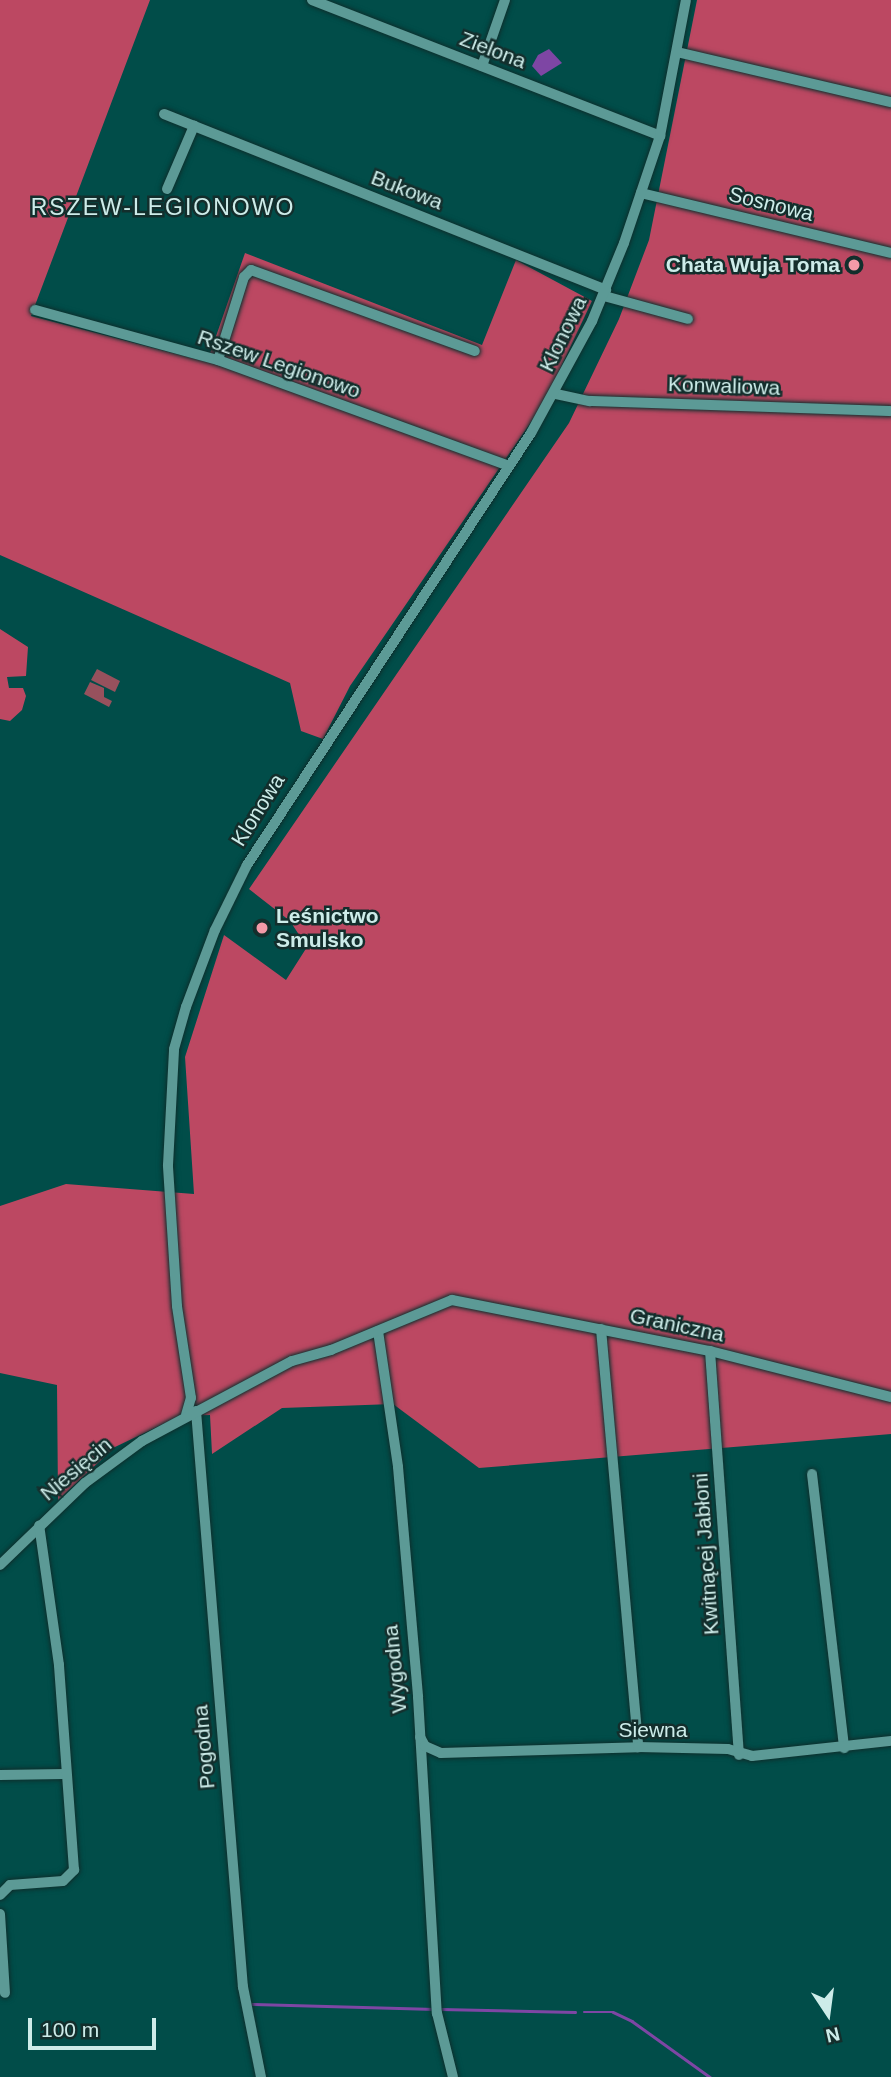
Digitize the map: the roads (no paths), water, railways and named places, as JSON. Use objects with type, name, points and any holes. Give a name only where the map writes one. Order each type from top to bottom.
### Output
[{"type":"street","name":"Zielona","points":[[312,0],[326,2],[660,136]]},
{"type":"street","points":[[482,66],[505,0]]},
{"type":"street","name":"Klonowa","points":[[191,1413],[177,1306],[168,1165],[174,1049],[181,1020],[215,930],[247,865],[556,394],[605,293],[660,136],[686,0]]},
{"type":"street","points":[[677,52],[891,102]]},
{"type":"street","name":"Bukowa","points":[[164,114],[605,293]]},
{"type":"street","points":[[167,189],[194,126]]},
{"type":"street","name":"Sosnowa","points":[[641,193],[891,253]]},
{"type":"street","points":[[218,360],[244,277],[251,270],[475,351]]},
{"type":"street","name":"Klonowa","points":[[605,293],[688,318]]},
{"type":"street","name":"Rszew Legionowo","points":[[35,310],[218,360],[507,466]]},
{"type":"street","name":"Konwaliowa","points":[[556,394],[590,401],[891,411]]},
{"type":"street","name":"Niesięcin","points":[[0,1565],[39,1525],[124,1452],[191,1413],[292,1361],[378,1331],[452,1300]]},
{"type":"street","name":"Graniczna","points":[[452,1300],[710,1351],[891,1397]]},
{"type":"street","points":[[601,1329],[620,1509],[638,1747]]},
{"type":"street","name":"Wygodna","points":[[378,1331],[398,1467],[420,1737],[437,2009],[453,2077]]},
{"type":"street","name":"Kwitnącej Jabłoni","points":[[710,1351],[739,1755]]},
{"type":"street","name":"Pogodna","points":[[191,1413],[243,1987],[261,2077]]},
{"type":"street","points":[[812,1474],[844,1748]]},
{"type":"street","points":[[0,1895],[10,1885],[63,1881],[74,1870],[64,1774],[59,1665],[39,1525]]},
{"type":"street","name":"Siewna","points":[[420,1737],[425,1746],[441,1753],[638,1747],[728,1749],[739,1755],[777,1756],[891,1741]]},
{"type":"street","points":[[0,1775],[64,1774]]},
{"type":"street","points":[[0,1914],[5,1993]]},
{"type":"waterway","points":[[252,2004],[435,2009]]},
{"type":"waterway","points":[[441,2009],[575,2012]]},
{"type":"waterway","points":[[584,2012],[613,2012],[632,2021],[710,2077]]},
{"type":"place","name":"Chata Wuja Toma","points":[[854,265]]},
{"type":"place","name":"Leśnictwo Smulsko","points":[[262,928]]},
{"type":"district","name":"RSZEW-LEGIONOWO","points":[[163,207]]}]
